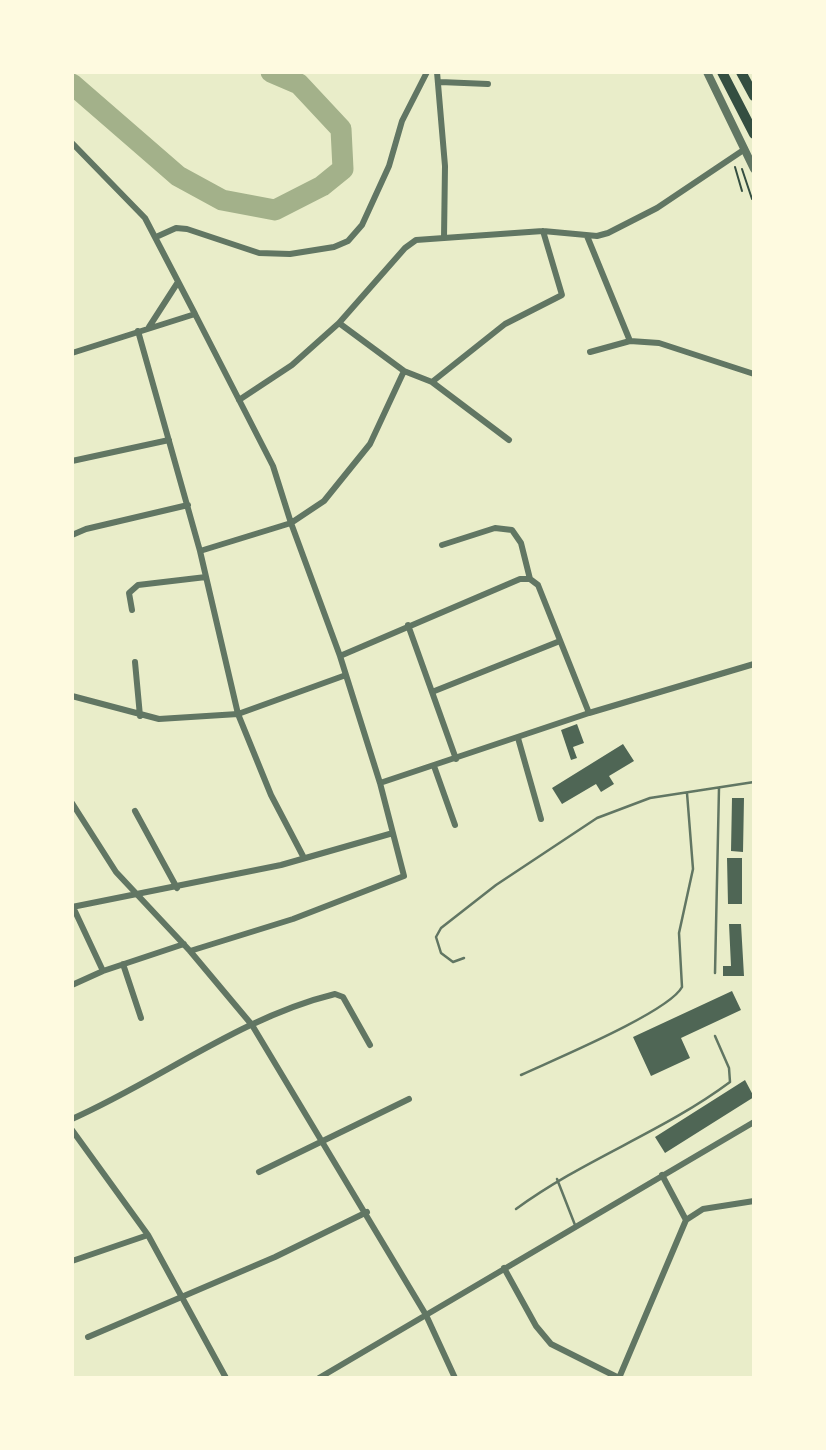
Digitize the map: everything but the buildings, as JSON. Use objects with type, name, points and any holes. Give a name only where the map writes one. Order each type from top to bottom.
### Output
[{"type":"highway","points":[[722,72],[754,134]]},
{"type":"highway","points":[[741,72],[754,96]]},
{"type":"street","points":[[156,237],[176,228],[187,229],[259,253],[290,254],[334,247],[348,241],[362,225],[388,166],[402,121],[427,72]]},
{"type":"street","points":[[437,72],[440,82],[444,238]]},
{"type":"street","points":[[707,72],[754,169]]},
{"type":"street","points":[[440,82],[488,84]]},
{"type":"street","points":[[72,142],[131,200],[156,237],[273,467],[340,656],[380,783],[403,878],[293,919],[190,951]]},
{"type":"street","points":[[239,400],[292,365],[339,323],[405,248],[416,240],[543,231],[587,236],[608,233],[657,208],[745,149]]},
{"type":"street","points":[[432,382],[505,324],[562,295],[543,231]]},
{"type":"street","points":[[587,236],[630,341]]},
{"type":"street","points":[[148,328],[177,282]]},
{"type":"street","points":[[72,354],[195,314]]},
{"type":"street","points":[[339,323],[404,371],[432,382],[509,440]]},
{"type":"street","points":[[138,331],[188,505],[238,714],[266,785],[304,858]]},
{"type":"street","points":[[590,352],[630,341],[659,343],[754,374]]},
{"type":"street","points":[[200,551],[291,523],[324,501],[370,444],[404,371]]},
{"type":"street","points":[[72,461],[169,440]]},
{"type":"street","points":[[72,535],[86,529],[188,505]]},
{"type":"street","points":[[442,545],[495,528],[512,530],[521,544],[530,579]]},
{"type":"street","points":[[132,610],[129,593],[138,585],[206,577]]},
{"type":"street","points":[[340,656],[520,579],[530,579],[538,585],[589,713]]},
{"type":"street","points":[[408,625],[456,759]]},
{"type":"street","points":[[432,692],[560,641]]},
{"type":"street","points":[[135,662],[140,716]]},
{"type":"street","points":[[380,783],[589,713],[754,664]]},
{"type":"street","points":[[72,696],[159,719],[238,714],[346,675]]},
{"type":"street","points":[[517,738],[541,819]]},
{"type":"street","points":[[434,766],[455,825]]},
{"type":"street","points":[[72,803],[116,872],[184,944],[252,1025],[367,1212],[426,1315],[455,1378]]},
{"type":"street","points":[[135,811],[177,888]]},
{"type":"street","points":[[103,971],[72,907],[177,888],[304,858],[393,833]]},
{"type":"street","points":[[72,985],[103,971],[184,944]]},
{"type":"street","points":[[123,964],[141,1018]]},
{"type":"street","points":[[72,1119],[252,1025],[330,995],[339,994],[370,1045]]},
{"type":"street","points":[[259,1172],[410,1099]]},
{"type":"street","points":[[319,1378],[754,1122]]},
{"type":"street","points":[[72,1130],[148,1236],[226,1378]]},
{"type":"street","points":[[662,1175],[685,1220]]},
{"type":"street","points":[[504,1268],[536,1326],[551,1344],[619,1378],[685,1220],[703,1209],[754,1201]]},
{"type":"street","points":[[88,1337],[130,1322],[367,1212]]},
{"type":"street","points":[[72,1261],[148,1236]]},
{"type":"lane","points":[[464,958],[453,962],[446,959],[437,945],[436,937],[441,928],[496,885],[597,818],[626,805],[754,782]]},
{"type":"lane","points":[[715,973],[719,788]]},
{"type":"lane","points":[[522,1075],[657,1010],[678,994],[682,987],[679,933],[692,869],[687,793]]},
{"type":"lane","points":[[516,1209],[557,1179],[692,1108],[730,1082],[729,1068],[715,1036]]},
{"type":"lane","points":[[557,1179],[575,1226]]},
{"type":"path","points":[[742,191],[734,165],[740,162],[753,199]]},
{"type":"waterway","points":[[72,84],[178,176],[222,200],[275,210],[322,186],[343,169],[341,129],[299,84],[271,72]]}]
